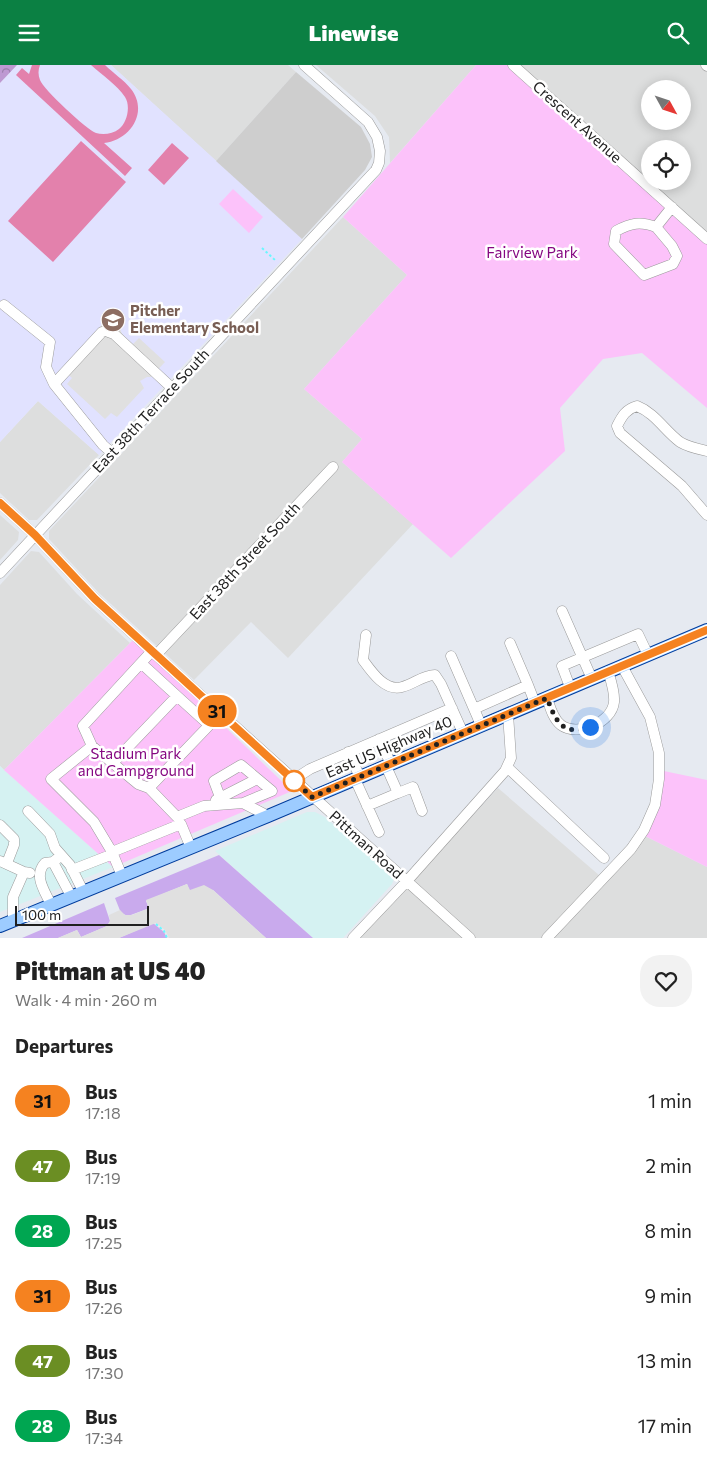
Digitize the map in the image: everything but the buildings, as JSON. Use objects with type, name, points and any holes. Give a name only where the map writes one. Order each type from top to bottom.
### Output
[{"type":"main road","name":"East US Highway 40","points":[[0,926],[268,816],[707,630]]},
{"type":"street","name":"East 38th Terrace South","points":[[0,573],[376,170],[380,151],[377,137],[368,122],[304,65]]},
{"type":"street","name":"Crescent Avenue","points":[[513,65],[707,239]]},
{"type":"street","points":[[656,227],[672,207]]},
{"type":"street","points":[[644,223],[656,227],[672,246],[677,256],[673,264],[644,275],[614,244],[616,231],[628,225],[644,223]]},
{"type":"street","points":[[4,305],[50,342],[46,367],[54,384],[103,445],[112,453]]},
{"type":"street","points":[[54,384],[106,331],[114,334],[172,388]]},
{"type":"street","points":[[707,451],[680,441],[645,409],[637,406],[630,408],[622,416],[617,426],[620,433],[682,486],[707,515]]},
{"type":"street","name":"East 38th Street South","points":[[92,746],[83,726],[141,663],[154,653],[333,467]]},
{"type":"street","name":"Pittman Road","points":[[0,503],[35,535],[95,599],[470,938]]},
{"type":"street","points":[[562,611],[592,679]]},
{"type":"street","points":[[570,687],[562,666],[638,634],[648,655]]},
{"type":"street","points":[[366,635],[362,660],[378,679],[401,688],[428,675],[435,675],[463,733]]},
{"type":"street","points":[[510,643],[535,703]]},
{"type":"street","points":[[451,656],[482,725]]},
{"type":"street","points":[[141,663],[210,725]]},
{"type":"street","points":[[547,938],[632,849],[644,830],[655,805],[659,779],[659,753],[650,717],[622,666]]},
{"type":"street","points":[[547,698],[554,717],[561,725],[576,730],[590,727],[604,719],[613,707],[614,692],[608,671]]},
{"type":"street","points":[[474,709],[528,685]]},
{"type":"street","points":[[113,763],[177,696]]},
{"type":"street","points":[[293,780],[310,769],[452,708]]},
{"type":"street","points":[[149,788],[220,714]]},
{"type":"street","points":[[353,938],[407,881],[507,767],[510,758],[508,714]]},
{"type":"street","points":[[379,739],[398,793]]},
{"type":"street","points":[[122,876],[112,853],[94,822],[51,779],[92,746],[138,784],[149,788],[179,820],[191,848]]},
{"type":"street","points":[[348,752],[367,806],[379,831]]},
{"type":"street","points":[[204,806],[243,803],[272,791],[241,765],[214,781],[220,797]]},
{"type":"street","points":[[507,767],[604,858]]},
{"type":"street","points":[[72,870],[112,853],[257,779]]},
{"type":"street","points":[[367,806],[413,787],[422,811]]},
{"type":"street","points":[[243,803],[268,816]]},
{"type":"street","points":[[28,811],[50,834],[71,897]]},
{"type":"street","points":[[0,825],[14,839],[14,845],[3,862],[24,872],[38,875]]},
{"type":"street","points":[[51,905],[38,875],[40,868],[45,863],[57,859],[70,865],[83,891]]},
{"type":"street","points":[[13,921],[13,897],[24,872]]},
{"type":"path","points":[[262,248],[274,260]]},
{"type":"path","points":[[156,924],[164,931],[168,938]]},
{"type":"shaded area","name":"Pitcher Elementary School","points":[[17,65],[111,65],[302,239],[99,455],[38,401],[0,442],[0,83]]},
{"type":"shaded area","points":[[32,65],[40,65],[39,78],[49,92],[75,117],[96,133],[108,134],[119,129],[126,119],[128,105],[118,88],[91,65],[105,65],[131,89],[138,107],[134,123],[122,137],[104,143],[132,168],[125,176],[16,75],[22,68],[29,74]]},
{"type":"shaded area","points":[[111,65],[288,65],[296,72],[216,161]]},
{"type":"shaded area","points":[[316,65],[476,65],[390,163],[389,137],[375,116]]},
{"type":"shaded area","points":[[519,65],[707,65],[707,234],[658,190],[691,190],[691,140],[641,140],[641,175]]},
{"type":"shaded area","points":[[296,72],[361,127],[370,144],[372,157],[365,170],[302,239],[216,161]]},
{"type":"shaded area","points":[[81,141],[126,182],[53,262],[8,221]]},
{"type":"shaded area","points":[[172,143],[189,158],[164,185],[148,170]]},
{"type":"shaded area","points":[[343,217],[407,275],[304,389],[362,439],[342,462],[413,524],[288,658],[251,622],[194,680],[99,593],[49,539],[49,531]]},
{"type":"shaded area","points":[[116,309],[125,317],[119,326],[122,334],[133,344],[139,338],[165,362],[151,377],[140,381],[144,388],[117,417],[111,413],[105,419],[67,384],[72,378],[62,369]]},
{"type":"shaded area","points":[[38,401],[99,455],[37,520],[29,520],[0,493],[0,442]]},
{"type":"shaded area","points":[[0,515],[19,532],[18,540],[0,560]]},
{"type":"shaded area","points":[[31,551],[39,552],[77,594],[130,643],[4,770],[0,766],[0,585]]},
{"type":"shaded area","points":[[0,766],[4,770],[113,867],[0,912]]},
{"type":"shaded area","points":[[498,788],[600,876],[634,837],[641,834],[707,867],[707,938],[359,938]]},
{"type":"shaded area","points":[[307,812],[315,812],[325,817],[394,879],[392,884],[343,938],[313,938],[215,851]]},
{"type":"shaded area","points":[[219,855],[313,938],[266,938],[213,890],[189,890],[187,884],[146,901],[147,909],[128,916],[121,913],[115,898]]},
{"type":"shaded area","points":[[187,884],[190,890],[204,885],[213,890],[266,938],[169,938],[165,930],[156,923],[119,938],[58,938],[77,930],[81,937],[107,926],[110,921],[109,915],[120,910],[125,915],[132,915],[147,909],[146,900]]},
{"type":"shaded area","points":[[104,903],[110,921],[107,926],[81,937],[77,930],[58,938],[22,938]]},
{"type":"shaded area","points":[[153,923],[164,932],[167,938],[119,938]]},
{"type":"green space","points":[[0,65],[17,65],[0,83]]},
{"type":"green space","name":"Fairview Park","points":[[476,65],[513,65],[641,180],[641,190],[652,190],[707,239],[707,408],[642,353],[603,359],[560,408],[565,451],[451,558],[342,462],[362,439],[304,389],[407,275],[343,217]]},
{"type":"green space","points":[[233,189],[263,217],[249,233],[219,204]]},
{"type":"green space","name":"Stadium Park and Campground","points":[[136,637],[292,791],[113,867],[4,770]]},
{"type":"green space","points":[[659,770],[707,780],[707,867],[641,834],[644,830]]},
{"type":"bus line","name":"31","points":[[0,503],[35,535],[95,599],[312,797],[707,630]]},
{"type":"place","name":"Pitcher Elementary School","points":[[113,320]]},
{"type":"route","points":[[294,781],[312,797],[547,698],[554,717],[561,725],[576,730],[590,727]]}]
